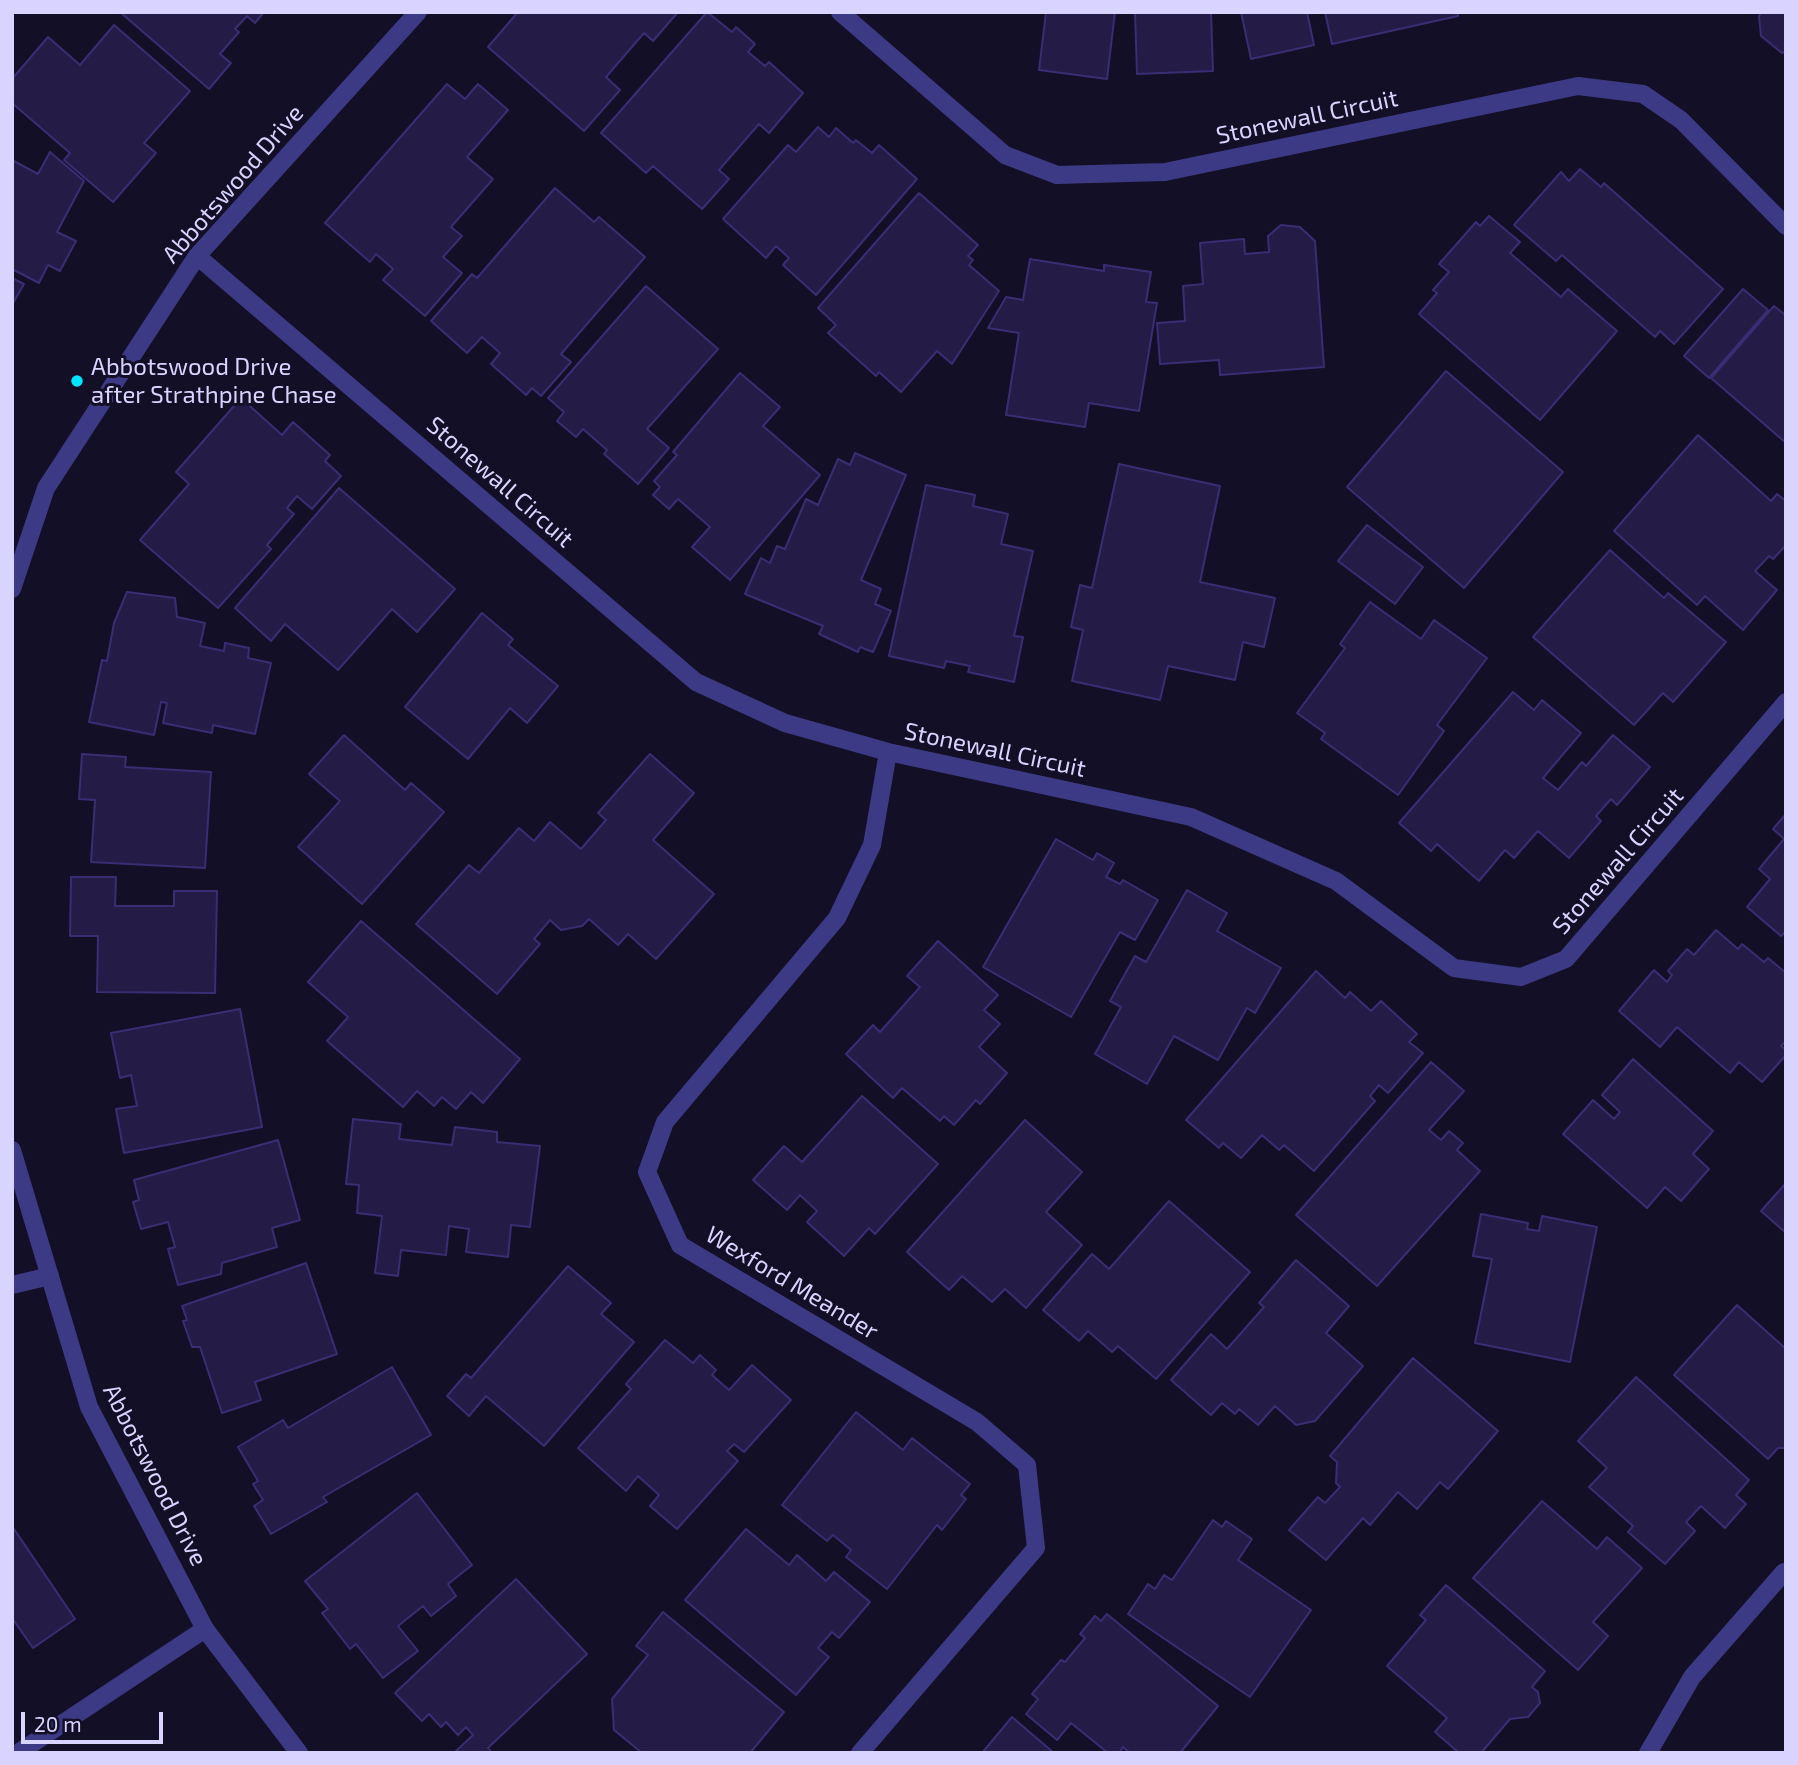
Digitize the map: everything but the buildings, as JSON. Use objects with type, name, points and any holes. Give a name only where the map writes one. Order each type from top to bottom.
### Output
[{"type":"street","name":"Abbotswood Drive","points":[[12,589],[46,488],[197,256],[418,12]]},
{"type":"street","name":"Stonewall Circuit","points":[[841,12],[1005,155],[1057,174],[1165,172],[1578,86],[1643,94],[1681,120],[1786,226]]},
{"type":"street","name":"Stonewall Circuit","points":[[197,256],[696,682],[785,723],[888,752],[1191,817],[1336,881],[1454,968],[1521,977],[1566,959],[1786,702]]},
{"type":"street","name":"Wexford Meander","points":[[860,1753],[1036,1548],[1027,1465],[978,1422],[680,1245],[647,1172],[665,1122],[837,918],[872,845],[888,752]]},
{"type":"street","name":"Abbotswood Drive","points":[[12,1150],[89,1408],[205,1629],[299,1753]]},
{"type":"street","points":[[12,1285],[50,1276]]},
{"type":"street","points":[[1648,1753],[1692,1677],[1784,1572]]},
{"type":"street","points":[[18,1753],[205,1629]]},
{"type":"place","name":"Abbotswood Drive after Strathpine Chase","points":[[77,381]]}]
